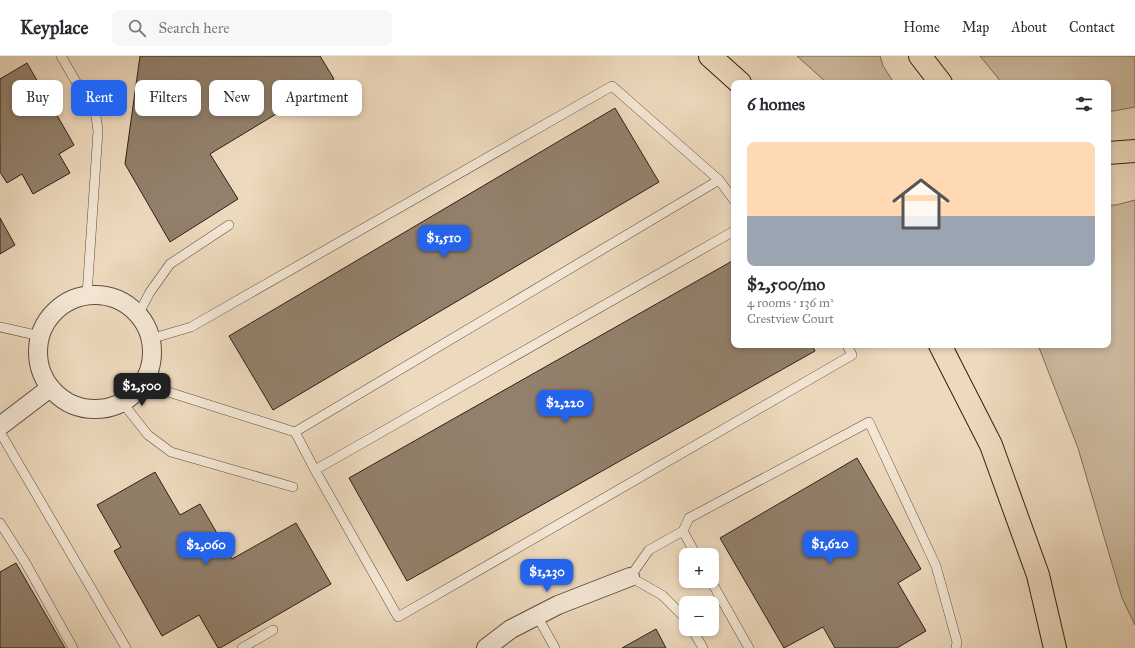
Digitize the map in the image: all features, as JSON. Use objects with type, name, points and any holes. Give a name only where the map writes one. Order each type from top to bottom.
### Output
[{"type":"highway","points":[[710,56],[737,80]]},
{"type":"highway","points":[[920,56],[939,80]]},
{"type":"highway","points":[[1111,153],[1135,151]]},
{"type":"highway","points":[[942,348],[991,445],[1038,575],[1055,648]]},
{"type":"street","points":[[87,295],[106,296],[124,303],[138,315],[146,326],[150,339],[152,356],[148,373],[143,384],[131,396],[122,402],[104,409],[84,408],[65,401],[50,388],[41,372],[38,354],[40,336],[47,321],[58,308],[71,300],[87,295]]},
{"type":"street","points":[[0,426],[50,388]]},
{"type":"street","points":[[486,648],[511,629],[558,605],[630,577]]},
{"type":"lane","points":[[62,56],[96,116],[98,131],[87,295]]},
{"type":"lane","points":[[150,339],[191,327],[612,86],[719,180],[731,196]]},
{"type":"lane","points":[[295,432],[719,180]]},
{"type":"lane","points":[[138,315],[150,292],[170,264],[229,224]]},
{"type":"lane","points":[[315,470],[731,233]]},
{"type":"lane","points":[[0,327],[40,336]]},
{"type":"lane","points":[[143,384],[295,432],[398,617],[852,355],[848,348]]},
{"type":"lane","points":[[122,402],[148,435],[171,452],[293,487]]},
{"type":"lane","points":[[679,612],[662,595],[630,577],[649,550],[683,531],[689,518],[869,422],[936,566],[957,642],[956,648]]},
{"type":"lane","points":[[0,432],[126,648]]},
{"type":"lane","points":[[0,523],[25,562],[73,648]]},
{"type":"lane","points":[[683,531],[692,548]]},
{"type":"lane","points":[[715,588],[749,648]]},
{"type":"lane","points":[[536,616],[555,648]]},
{"type":"lane","points":[[242,648],[273,630]]},
{"type":"lane","points":[[696,636],[703,648]]},
{"type":"shaded area","points":[[797,56],[880,56],[883,66],[892,80],[824,80]]},
{"type":"shaded area","points":[[980,56],[1135,56],[1135,107],[1111,111],[1111,80],[1000,80]]},
{"type":"shaded area","points":[[1135,200],[1135,625],[1122,598],[1078,448],[1039,348],[1111,348],[1111,205]]},
{"type":"building","points":[[140,56],[320,56],[334,79],[272,80],[273,116],[210,154],[238,199],[170,242],[125,164],[135,92],[135,116],[201,116],[201,80],[137,80]]},
{"type":"building","points":[[27,63],[37,80],[12,80],[12,116],[57,116],[74,145],[59,154],[70,173],[33,194],[22,174],[7,183],[0,172],[0,79]]},
{"type":"building","points":[[615,108],[659,182],[273,410],[229,336]]},
{"type":"building","points":[[0,218],[15,245],[0,254]]},
{"type":"building","points":[[731,262],[731,348],[814,348],[815,351],[407,581],[349,478]]},
{"type":"building","points":[[857,458],[921,569],[898,583],[926,631],[897,648],[835,648],[823,627],[784,648],[720,538]]},
{"type":"building","points":[[155,472],[180,515],[200,504],[232,559],[296,523],[331,584],[220,648],[218,648],[199,615],[162,636],[114,551],[121,547],[97,505]]},
{"type":"building","points":[[16,563],[65,648],[0,648],[0,572]]},
{"type":"building","points":[[656,629],[666,648],[622,648]]}]
